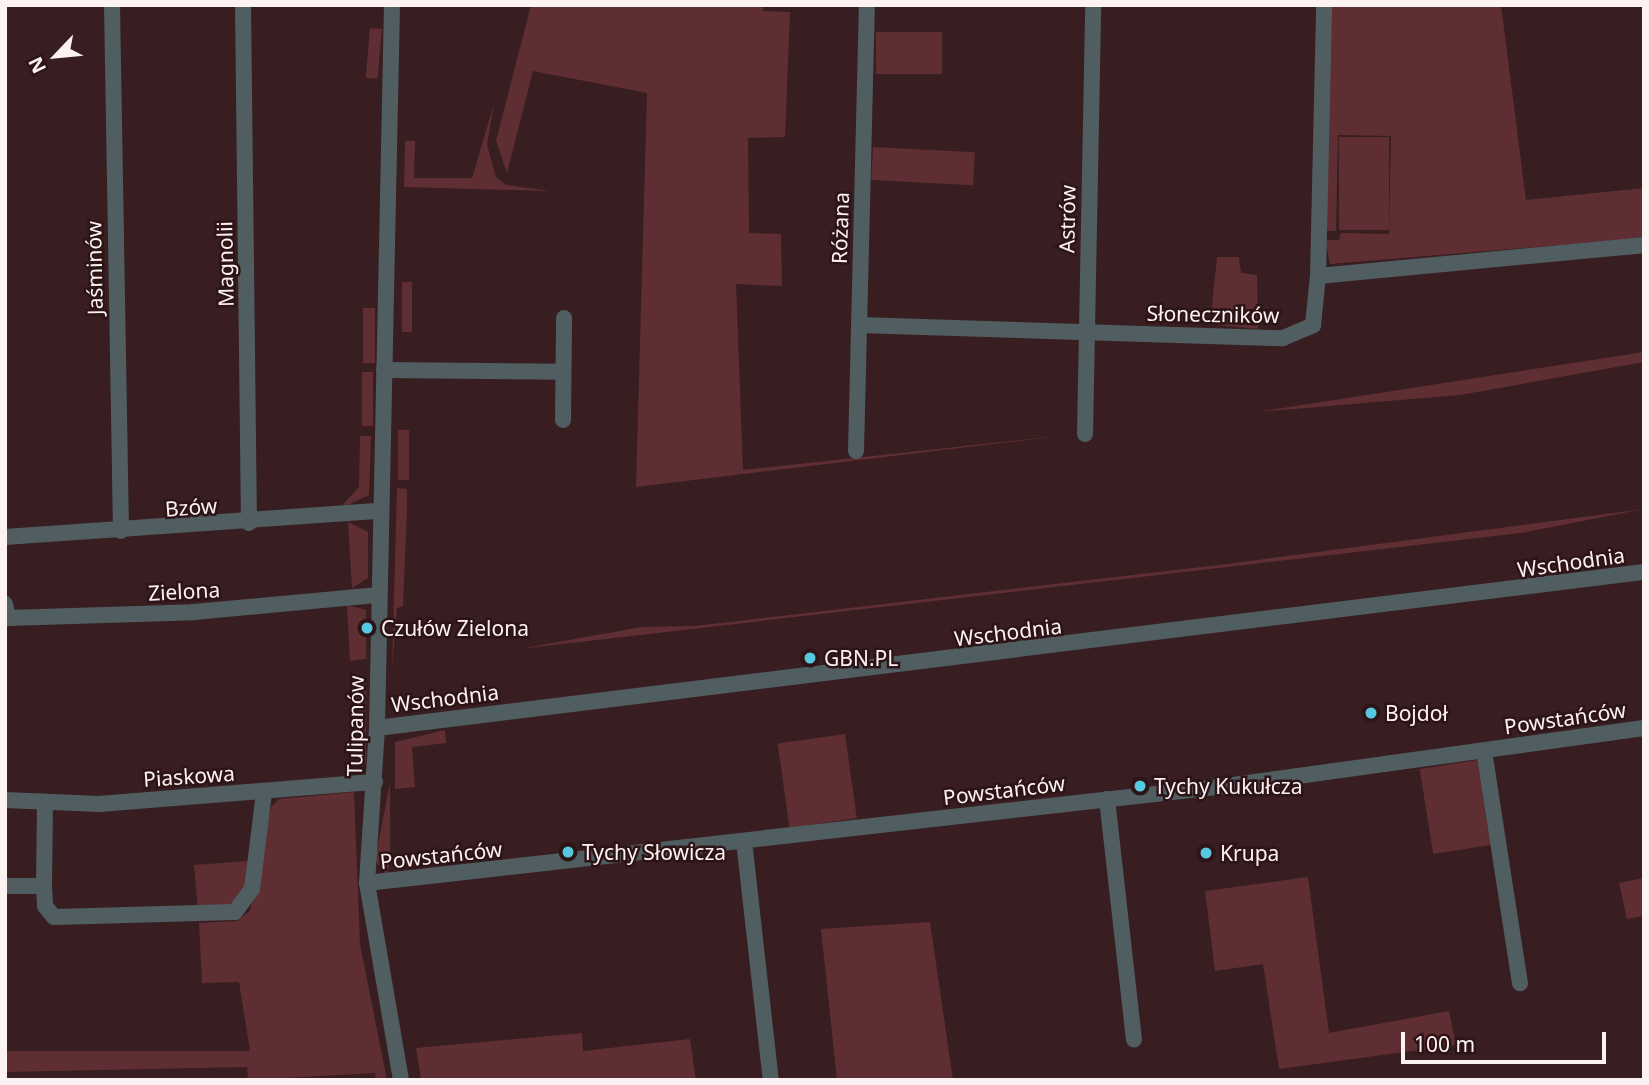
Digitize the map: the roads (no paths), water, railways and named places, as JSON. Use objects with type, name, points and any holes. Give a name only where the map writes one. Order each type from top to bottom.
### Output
[{"type":"street","name":"Jaśminów","points":[[112,5],[121,531]]},
{"type":"street","name":"Magnolii","points":[[243,5],[249,523]]},
{"type":"street","name":"Tulipanów","points":[[393,5],[376,595],[377,728],[367,883],[401,1080]]},
{"type":"street","name":"Różana","points":[[856,451],[867,5]]},
{"type":"street","name":"Astrów","points":[[1085,434],[1093,5]]},
{"type":"street","points":[[1324,5],[1318,276],[1644,245]]},
{"type":"street","name":"Słoneczników","points":[[859,325],[1295,336],[1313,325],[1318,276]]},
{"type":"street","points":[[563,421],[564,318]]},
{"type":"street","points":[[384,370],[564,372]]},
{"type":"street","name":"Bzów","points":[[5,537],[249,523],[380,511]]},
{"type":"street","name":"Wschodnia","points":[[377,728],[1644,572]]},
{"type":"street","name":"Zielona","points":[[5,604],[8,618],[194,612],[376,595]]},
{"type":"street","name":"Powstańców","points":[[367,883],[1107,799],[1484,751],[1644,727]]},
{"type":"street","points":[[1484,751],[1520,983]]},
{"type":"street","name":"Piaskowa","points":[[5,800],[45,802],[264,792],[375,782]]},
{"type":"street","points":[[45,802],[45,906],[54,917],[235,912],[252,889],[264,792]]},
{"type":"street","points":[[1107,799],[1134,1039]]},
{"type":"street","points":[[744,841],[771,1080]]},
{"type":"street","points":[[5,886],[44,886]]},
{"type":"place","name":"Czułów Zielona","points":[[367,628]]},
{"type":"place","name":"GBN.PL","points":[[810,658]]},
{"type":"place","name":"Bojdoł","points":[[1371,713]]},
{"type":"place","name":"Tychy Kukułcza","points":[[1140,786]]},
{"type":"place","name":"Tychy Słowicza","points":[[568,852]]},
{"type":"place","name":"Krupa","points":[[1206,853]]}]
